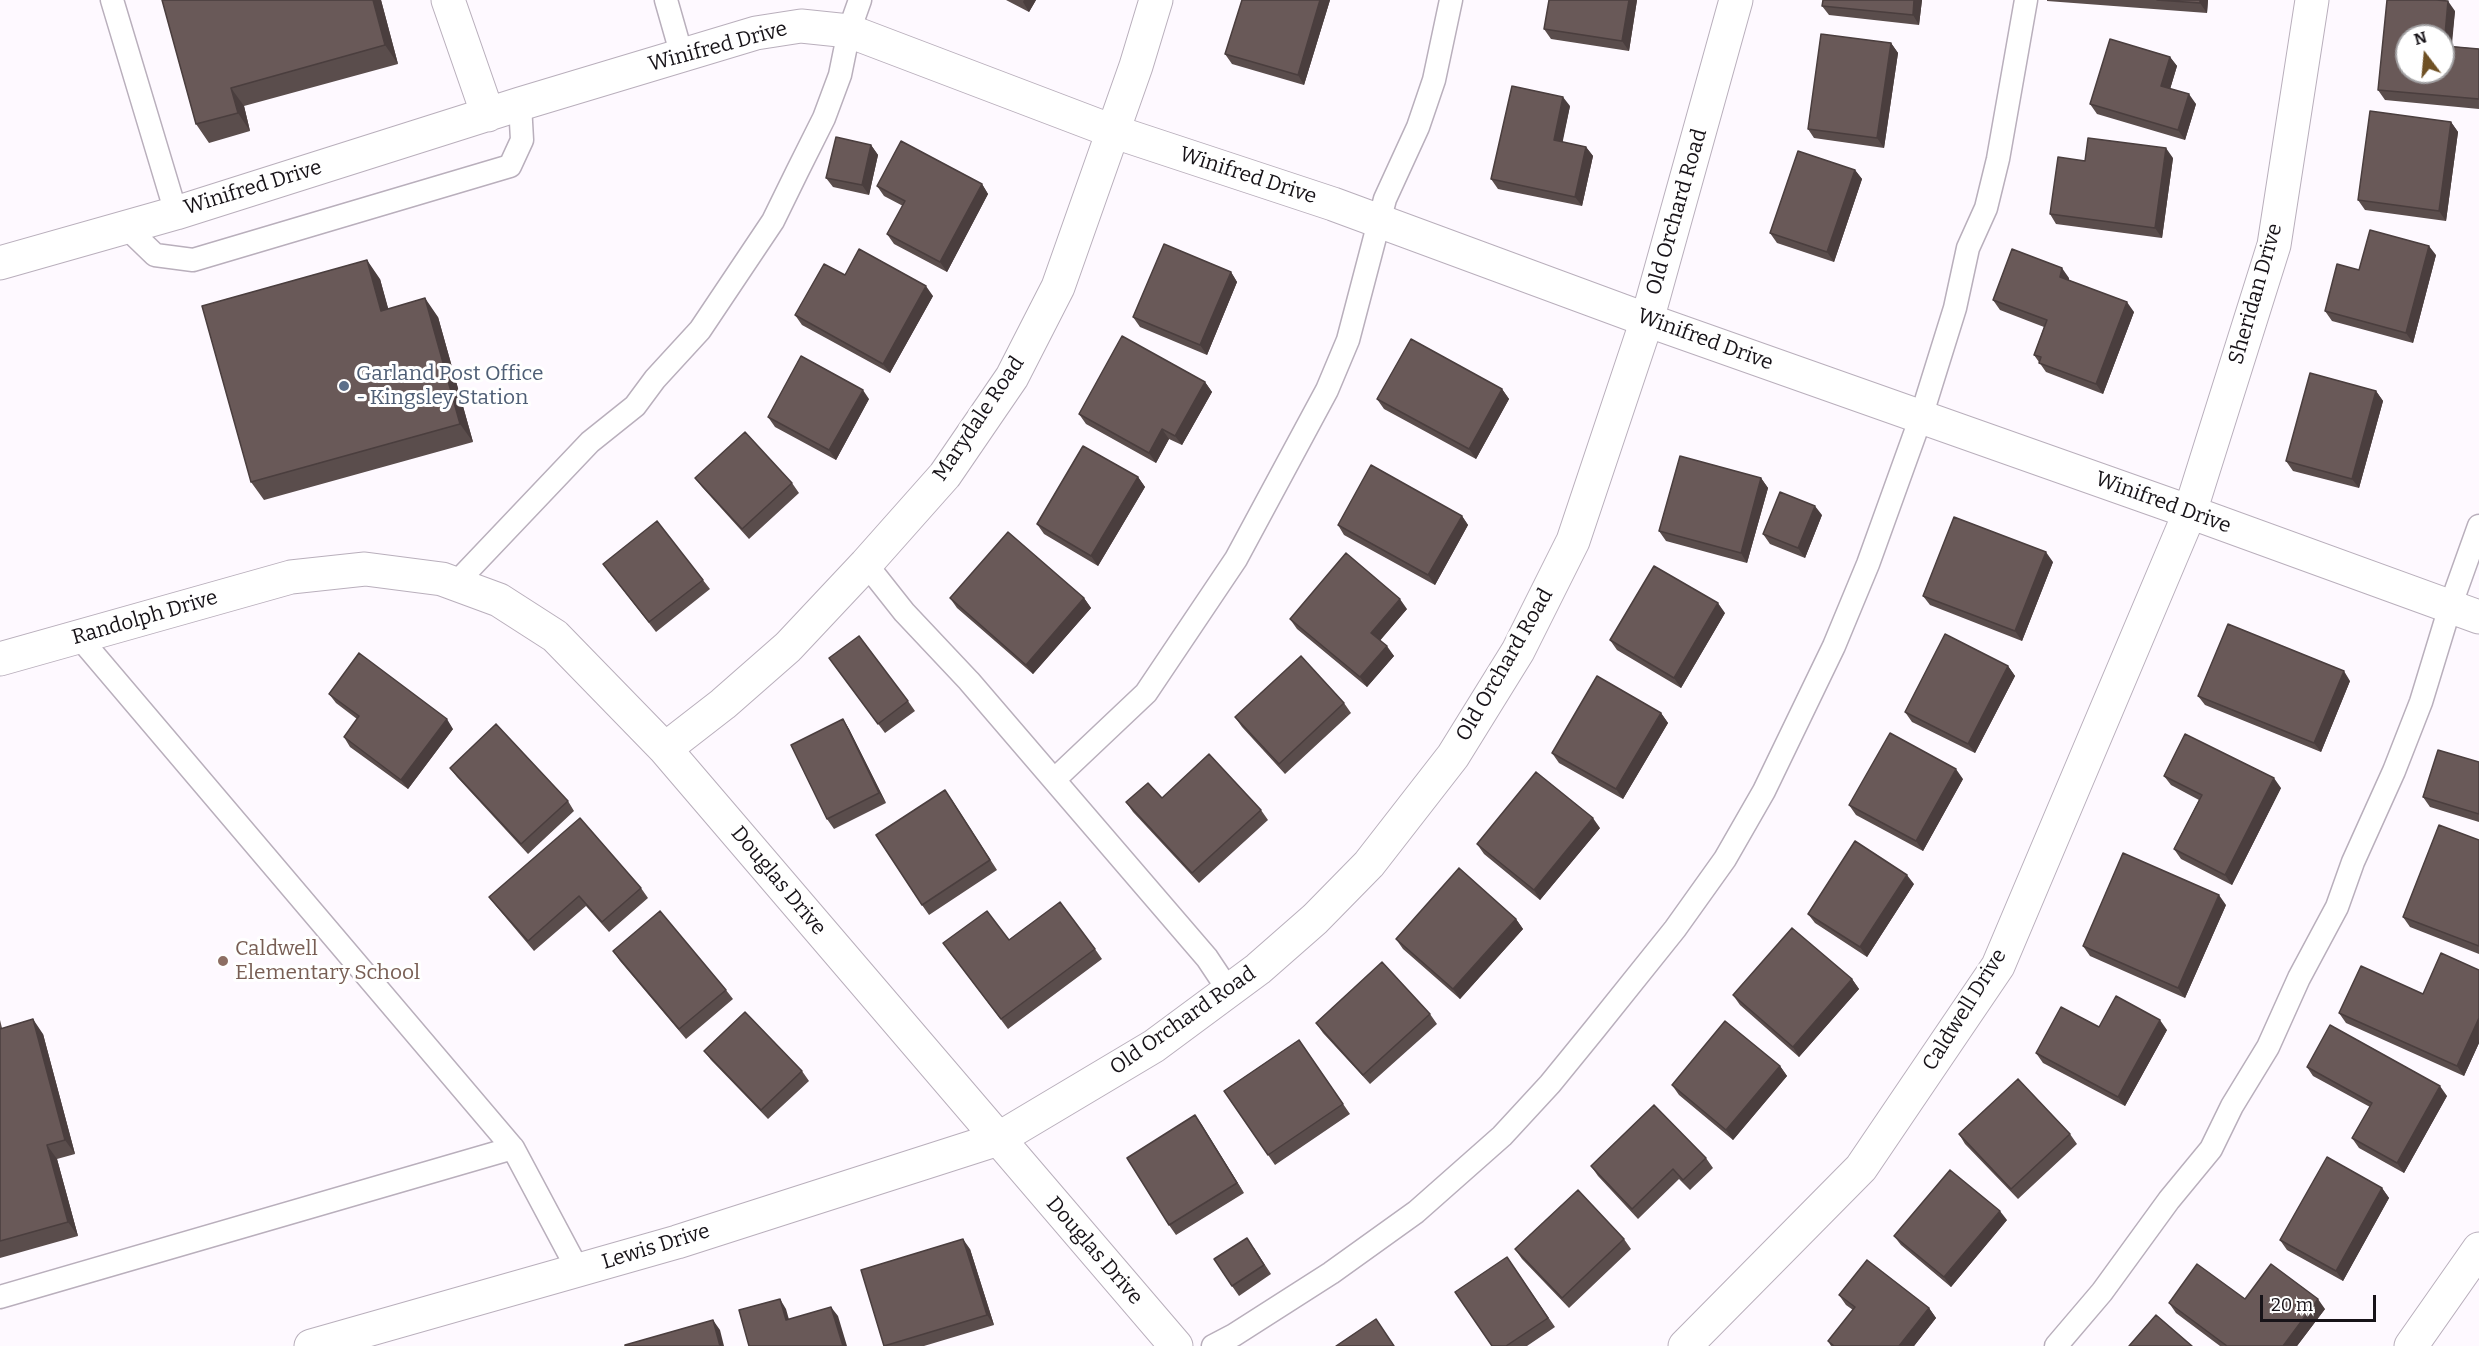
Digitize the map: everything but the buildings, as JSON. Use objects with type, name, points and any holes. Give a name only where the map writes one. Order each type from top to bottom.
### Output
[{"type":"street","points":[[448,0],[488,115]]},
{"type":"street","name":"Marydale Road","points":[[665,749],[723,704],[788,646],[866,564],[945,475],[1012,377],[1058,287],[1136,66],[1156,0]]},
{"type":"street","name":"Old Orchard Road","points":[[998,1139],[1154,1046],[1258,969],[1315,919],[1369,864],[1454,756],[1518,651],[1573,541],[1647,320],[1736,0]]},
{"type":"street","name":"Sheridan Drive","points":[[2190,512],[2274,245],[2312,0]]},
{"type":"street","name":"Winifred Drive","points":[[0,263],[176,213],[520,104],[756,33],[801,26],[849,31],[1112,131],[1378,221],[1647,320],[2190,512],[2464,612]]},
{"type":"street","name":"Caldwell Drive","points":[[1685,1346],[1861,1168],[1998,966],[2190,512]]},
{"type":"street","name":"Douglas Drive","points":[[291,577],[365,569],[442,579],[499,600],[555,636],[665,749],[1176,1346]]},
{"type":"street","name":"Randolph Drive","points":[[0,659],[291,577]]},
{"type":"street","name":"Lewis Drive","points":[[311,1346],[677,1242],[998,1139]]},
{"type":"street","points":[[2411,1346],[2479,1249]]},
{"type":"lane","points":[[112,0],[176,213]]},
{"type":"lane","points":[[666,0],[682,56]]},
{"type":"lane","points":[[456,584],[590,442],[634,406],[700,330],[773,221],[793,182],[824,118],[840,75],[849,31],[860,0]]},
{"type":"lane","points":[[1054,780],[1146,693],[1236,559],[1327,390],[1348,340],[1378,221],[1394,178],[1418,127],[1434,80],[1451,0]]},
{"type":"lane","points":[[1213,1346],[1322,1279],[1416,1212],[1502,1136],[1550,1084],[1675,929],[1725,859],[1764,791],[1806,706],[1868,564],[1921,417],[1955,308],[1968,248],[1986,208],[1998,159],[2026,0]]},
{"type":"lane","points":[[126,227],[155,255],[193,260],[510,166],[522,140],[520,104]]},
{"type":"lane","points":[[2056,1346],[2102,1292],[2169,1200],[2211,1149],[2232,1106],[2268,1047],[2299,978],[2337,907],[2353,862],[2394,771],[2421,702],[2464,612],[2479,526]]},
{"type":"lane","points":[[866,564],[904,612],[991,706],[1207,958],[1229,991]]},
{"type":"lane","points":[[79,637],[513,1148],[578,1270]]},
{"type":"lane","points":[[0,1297],[513,1148]]},
{"type":"place","name":"Garland Post Office - Kingsley Station","points":[[344,386]]},
{"type":"place","name":"Caldwell Elementary School","points":[[223,961]]}]
